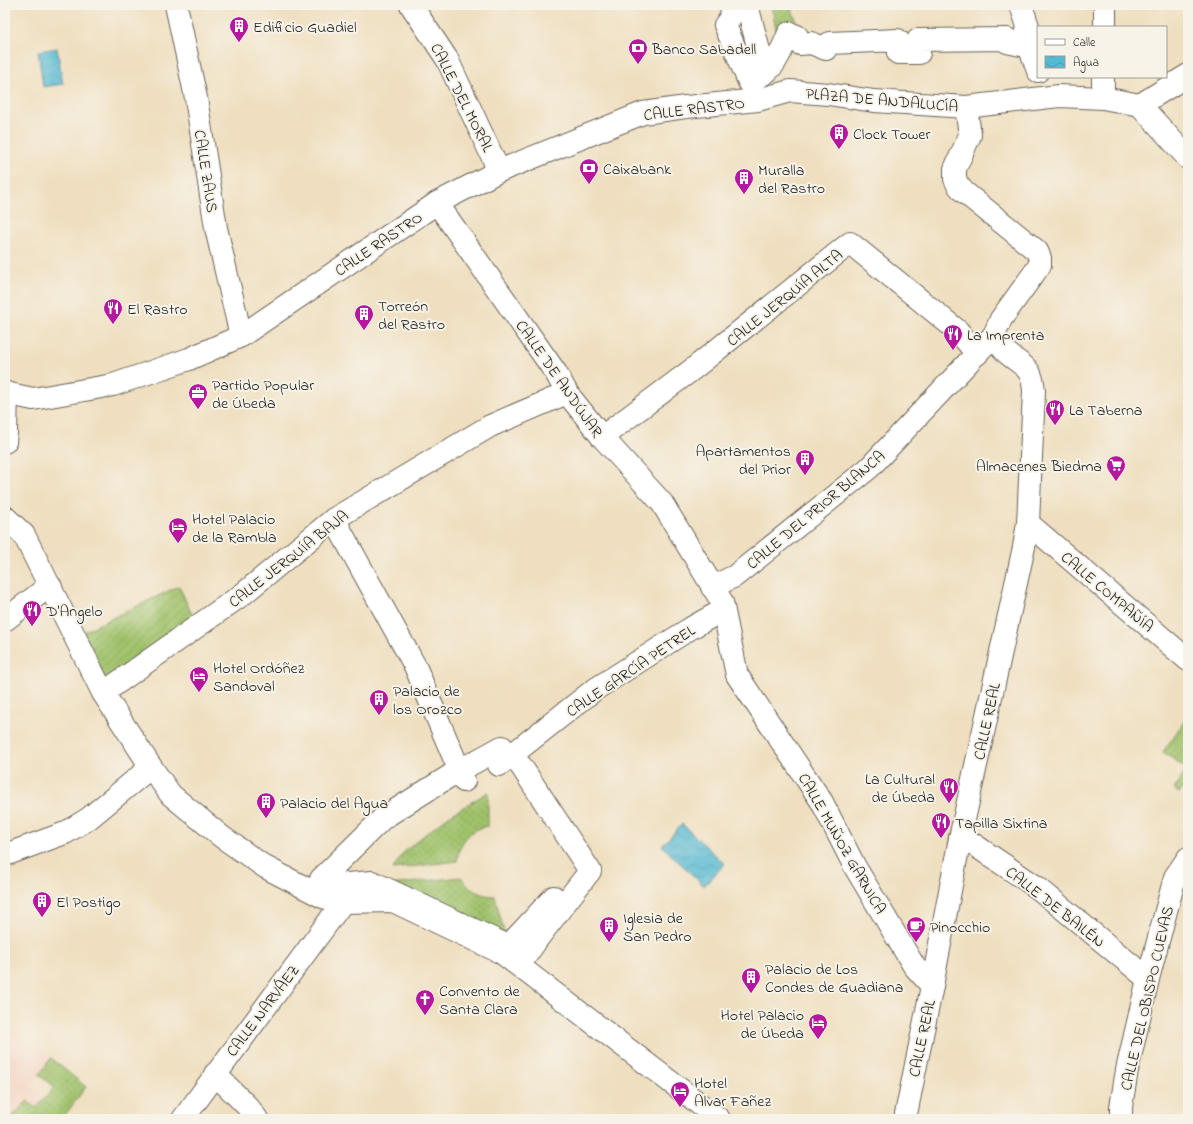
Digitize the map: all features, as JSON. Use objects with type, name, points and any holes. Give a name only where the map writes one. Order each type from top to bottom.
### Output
[{"type":"street","name":"CALLE ZAUS","points":[[176,5],[196,98],[216,228],[241,336]]},
{"type":"street","name":"CALLE DEL MORAL","points":[[411,5],[447,59],[499,170]]},
{"type":"street","points":[[731,5],[732,12],[730,19],[725,25],[749,82],[765,73],[775,63],[790,33],[798,36],[800,44],[811,43],[826,50],[830,42],[898,40],[898,53],[919,53],[918,40],[1007,39],[1007,42],[1035,48],[1022,5]]},
{"type":"street","points":[[747,5],[765,73]]},
{"type":"street","points":[[1015,5],[1037,68]]},
{"type":"street","points":[[1105,5],[1105,26]]},
{"type":"street","points":[[1188,75],[1140,105],[1188,158]]},
{"type":"street","name":"PLAZA DE ANDALUCÍA","points":[[758,100],[790,91],[828,94],[874,101],[966,107],[1059,96],[1103,87],[1140,105]]},
{"type":"street","name":"CALLE RASTRO","points":[[6,393],[33,399],[112,385],[189,359],[241,336],[437,203],[499,170],[643,113],[758,100]]},
{"type":"street","name":"CALLE DEL PRIOR BLANCA","points":[[712,587],[735,576],[869,468],[994,335],[1002,319],[1040,265],[1040,258],[1037,250],[964,192],[958,185],[955,178],[955,169],[970,135],[966,107]]},
{"type":"street","name":"CALLE DE ANDÚJAR","points":[[437,203],[556,373],[567,393],[602,437],[662,503],[722,602],[723,610]]},
{"type":"street","name":"CALLE JERQUÍA ALTA","points":[[602,437],[693,369],[850,243],[958,331],[977,354]]},
{"type":"street","name":"CALLE REAL","points":[[904,1119],[932,986],[960,838],[1024,547],[1028,522],[1034,391],[1033,380],[1029,371],[1002,348],[994,335]]},
{"type":"street","points":[[5,442],[6,393]]},
{"type":"street","name":"CALLE JERQUÍA BAJA","points":[[103,693],[243,594],[334,519],[490,426],[567,393]]},
{"type":"street","points":[[5,517],[24,535],[103,693],[171,796],[222,837],[265,867],[334,895],[372,882],[505,950],[525,957],[590,871],[521,766],[507,760],[502,747],[462,776],[383,818],[321,880],[334,895]]},
{"type":"street","points":[[334,519],[415,666],[462,776]]},
{"type":"street","name":"CALLE COMPAÑÍA","points":[[1028,522],[1188,660]]},
{"type":"street","points":[[5,620],[44,590],[51,587]]},
{"type":"street","name":"CALLE GARCÍA PETREL","points":[[507,760],[594,690],[691,628],[723,610]]},
{"type":"street","name":"CALLE MUÑOZ GARNICA","points":[[723,610],[737,675],[822,802],[855,867],[914,966],[932,986]]},
{"type":"street","points":[[5,855],[65,833],[88,819],[151,767]]},
{"type":"street","name":"CALLE DE BAILÉN","points":[[960,838],[973,844],[1038,888],[1148,979]]},
{"type":"street","name":"CALLE DEL OBISPO CUEVAS","points":[[1121,1119],[1121,1107],[1127,1070],[1148,979],[1175,877],[1188,858]]},
{"type":"street","name":"CALLE NARVÁEZ","points":[[183,1119],[215,1074],[334,895]]},
{"type":"street","points":[[505,950],[719,1119]]},
{"type":"street","points":[[215,1074],[249,1108],[257,1119]]},
{"type":"shaded area","points":[[5,1025],[51,1058],[31,1086],[46,1097],[36,1109],[27,1101],[10,1119],[5,1115]]},
{"type":"green space","points":[[771,5],[790,5],[796,20],[781,53]]},
{"type":"green space","points":[[179,586],[193,617],[103,683],[81,633]]},
{"type":"green space","points":[[1188,716],[1188,790],[1184,786],[1179,793],[1174,789],[1187,769],[1163,752]]},
{"type":"green space","points":[[488,792],[488,826],[475,830],[466,838],[460,848],[457,861],[393,869],[403,853],[423,836],[449,816]]},
{"type":"green space","points":[[461,877],[471,889],[484,895],[495,896],[505,936],[390,885]]},
{"type":"green space","points":[[51,1058],[86,1087],[62,1119],[10,1119],[27,1101],[36,1108],[55,1087],[39,1075]]},
{"type":"water","points":[[57,48],[63,84],[43,87],[38,51]]},
{"type":"water","points":[[682,824],[725,864],[704,886],[662,846]]},
{"type":"place","name":"Edificio Guadiel","points":[[239,43]]},
{"type":"place","name":"Banco Sabadell","points":[[638,65]]},
{"type":"place","name":"Clock Tower","points":[[839,150]]},
{"type":"place","name":"Caixabank","points":[[589,185]]},
{"type":"place","name":"Muralla del Rastro","points":[[744,195]]},
{"type":"place","name":"El Rastro","points":[[113,325]]},
{"type":"place","name":"Torreón del Rastro","points":[[364,331]]},
{"type":"place","name":"La Imprenta","points":[[953,351]]},
{"type":"place","name":"Partido Popular de Úbeda","points":[[198,410]]},
{"type":"place","name":"La Taberna","points":[[1055,426]]},
{"type":"place","name":"Apartamentos del Prior","points":[[805,476]]},
{"type":"place","name":"Almacenes Biedma","points":[[1116,482]]},
{"type":"place","name":"Hotel Palacio de la Rambla","points":[[178,544]]},
{"type":"place","name":"D'Angelo","points":[[32,627]]},
{"type":"place","name":"Hotel Ordóñez Sandoval","points":[[199,693]]},
{"type":"place","name":"Palacio de los Orozco","points":[[379,716]]},
{"type":"place","name":"La Cultural de Úbeda","points":[[949,804]]},
{"type":"place","name":"Palacio del Agua","points":[[266,819]]},
{"type":"place","name":"Tapilla Sixtina","points":[[941,839]]},
{"type":"place","name":"El Postigo","points":[[42,918]]},
{"type":"place","name":"Iglesia de San Pedro","points":[[609,943]]},
{"type":"place","name":"Pinocchio","points":[[916,943]]},
{"type":"place","name":"Palacio de Los Condes de Guadiana","points":[[751,994]]},
{"type":"place","name":"Convento de Santa Clara","points":[[425,1016]]},
{"type":"place","name":"Hotel Palacio de Úbeda","points":[[818,1040]]},
{"type":"place","name":"Hotel Alvar Fañez","points":[[680,1108]]}]
